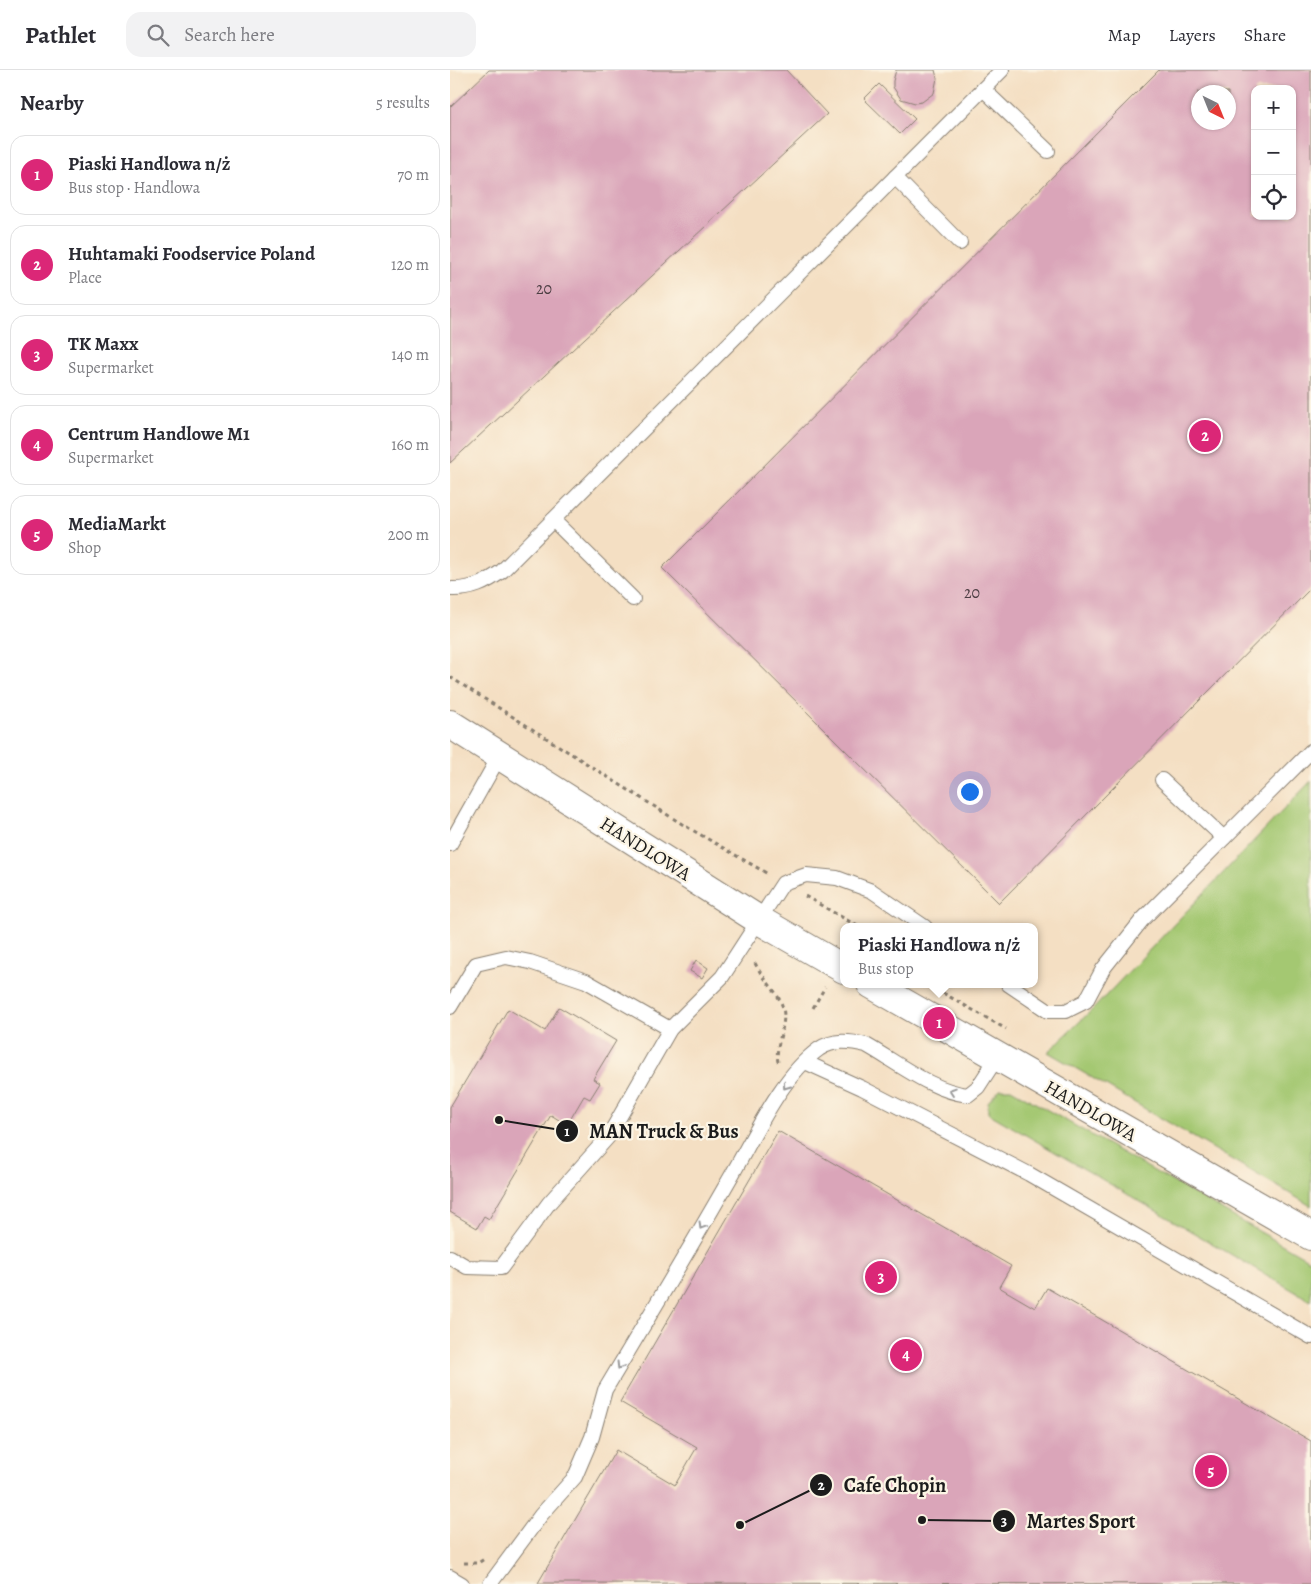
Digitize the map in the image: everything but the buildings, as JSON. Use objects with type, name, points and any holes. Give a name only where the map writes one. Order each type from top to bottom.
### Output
[{"type":"street","name":"HANDLOWA","points":[[450,724],[759,920],[836,974]]},
{"type":"street","name":"HANDLOWA","points":[[878,988],[1311,1236]]},
{"type":"lane","points":[[450,589],[485,584],[502,571],[1002,70]]},
{"type":"lane","points":[[983,89],[1048,151]]},
{"type":"lane","points":[[895,177],[960,243]]},
{"type":"lane","points":[[552,520],[633,599]]},
{"type":"lane","points":[[1014,988],[1048,1011],[1066,1011],[1086,1001],[1103,969],[1142,920],[1311,750]]},
{"type":"lane","points":[[450,844],[500,756]]},
{"type":"lane","points":[[1162,780],[1224,838]]},
{"type":"lane","points":[[450,1257],[466,1267],[501,1268],[549,1203],[608,1137],[670,1029],[722,978],[783,883],[806,876],[837,878],[872,891],[919,923]]},
{"type":"lane","points":[[450,1007],[476,964],[506,957],[530,962],[586,981],[670,1029]]},
{"type":"lane","points":[[490,1584],[541,1515],[575,1477],[589,1446],[605,1390],[765,1115],[805,1062],[820,1049],[833,1043],[857,1042],[866,1045],[954,1094],[968,1095],[978,1087],[998,1056]]},
{"type":"lane","points":[[805,1062],[862,1088],[1029,1174],[1311,1337]]},
{"type":"lane","points":[[450,1577],[462,1584]]},
{"type":"path","points":[[450,677],[694,831],[852,923]]},
{"type":"path","points":[[755,962],[762,977],[783,1006],[783,1021],[776,1054],[779,1068]]},
{"type":"path","points":[[813,1008],[836,974]]},
{"type":"green space","points":[[1311,781],[1311,1206],[1048,1052],[1094,1008]]},
{"type":"green space","points":[[1000,1089],[1011,1089],[1311,1261],[1311,1301],[988,1113],[988,1102]]},
{"type":"place","name":"Huhtamaki Foodservice Poland","points":[[1205,436]]},
{"type":"place","name":"Piaski Handlowa n/ż","points":[[939,1023]]},
{"type":"place","name":"MAN Truck & Bus","points":[[499,1120]]},
{"type":"place","name":"TK Maxx","points":[[881,1277]]},
{"type":"place","name":"Centrum Handlowe M1","points":[[906,1355]]},
{"type":"place","name":"MediaMarkt","points":[[1211,1471]]},
{"type":"place","name":"Martes Sport","points":[[922,1520]]},
{"type":"place","name":"Cafe Chopin","points":[[740,1525]]}]
